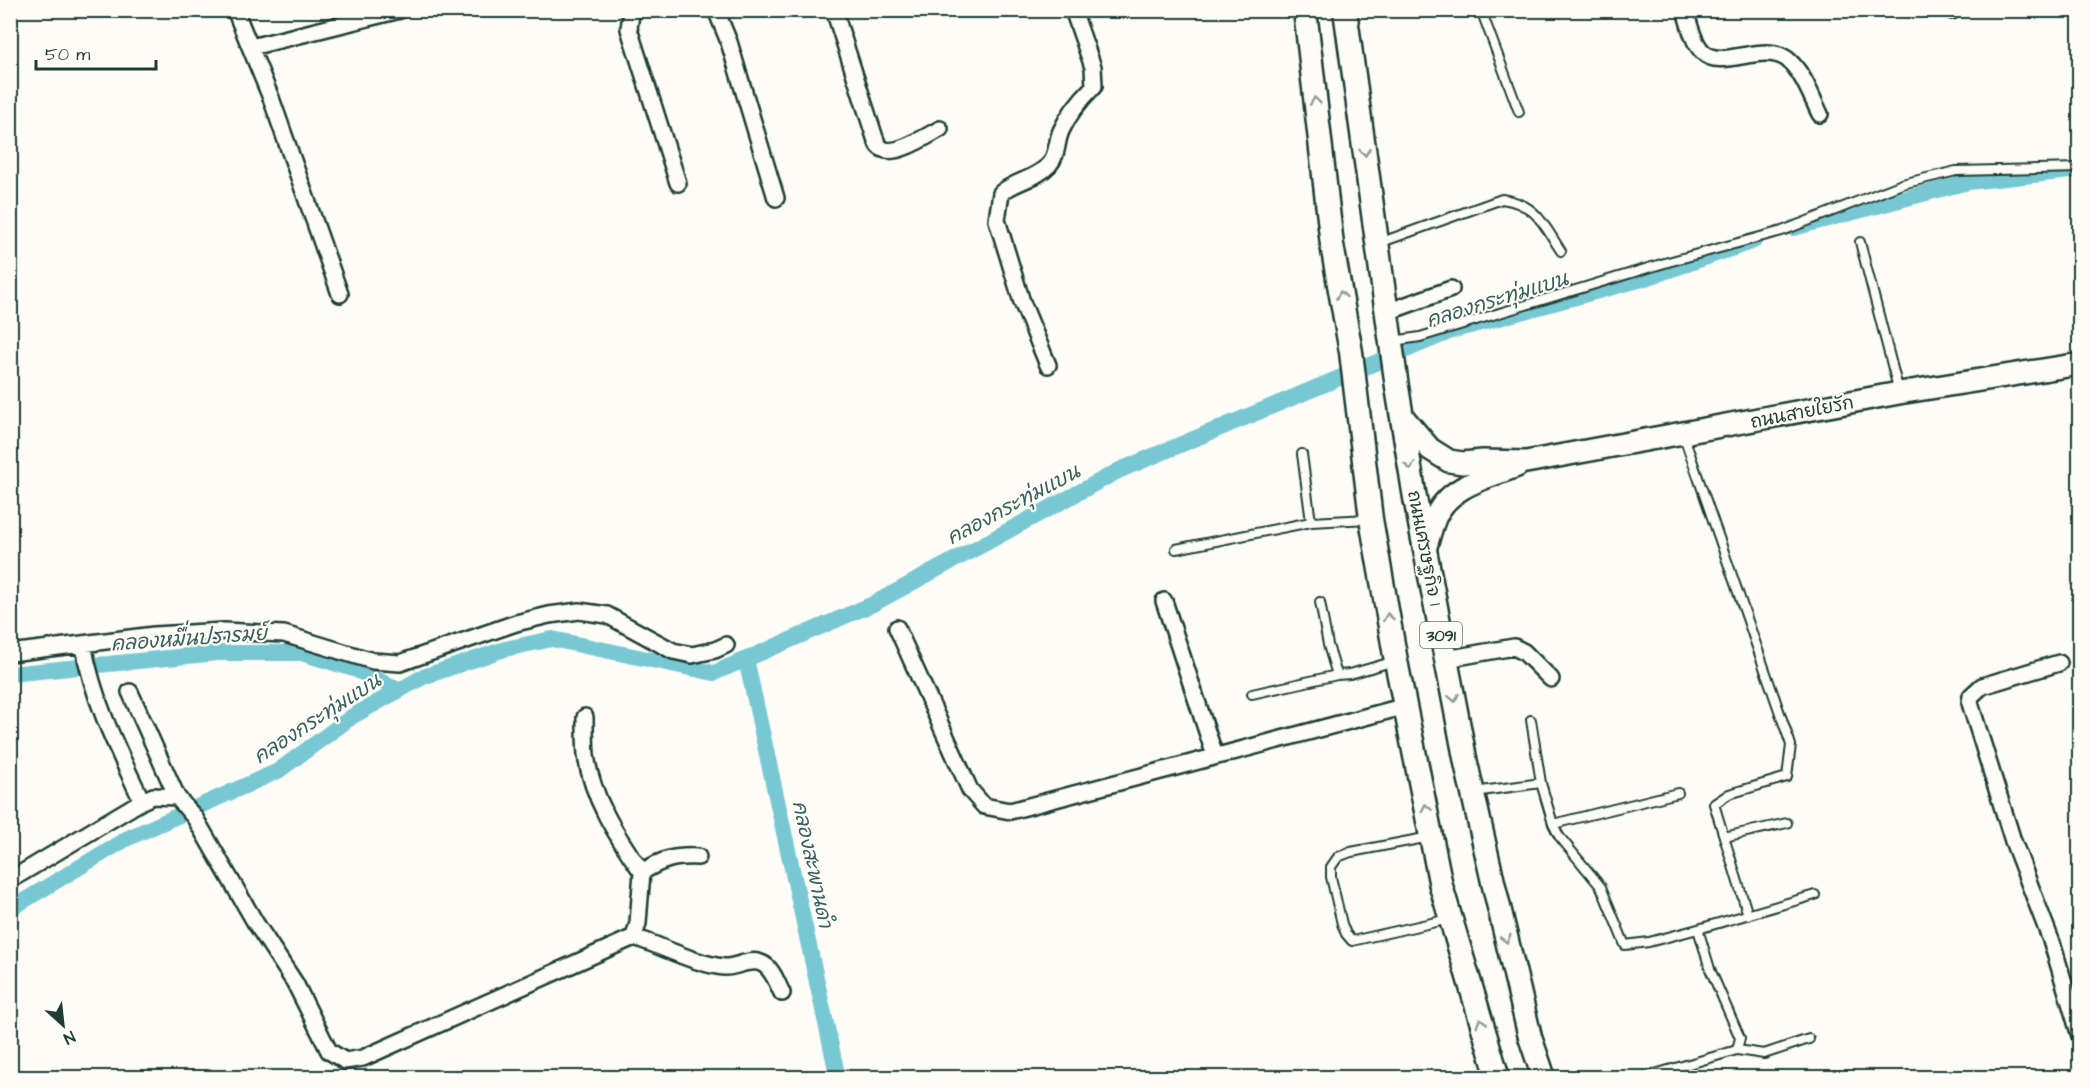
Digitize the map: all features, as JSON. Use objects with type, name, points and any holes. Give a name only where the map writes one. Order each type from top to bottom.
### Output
[{"type":"main road","name":"3091","points":[[1305,10],[1332,244],[1351,352],[1371,519],[1396,661],[1441,886],[1498,1077]]},
{"type":"main road","name":"ถนนเศรษฐกิจ 1","points":[[1345,10],[1397,387],[1425,550],[1473,792],[1530,1037],[1544,1077]]},
{"type":"street","points":[[236,10],[340,294]]},
{"type":"street","points":[[251,47],[400,10]]},
{"type":"street","points":[[635,10],[631,14],[629,29],[678,183]]},
{"type":"street","points":[[716,10],[729,42],[776,198]]},
{"type":"street","points":[[834,10],[874,138],[879,147],[885,151],[898,150],[940,129]]},
{"type":"street","points":[[1048,365],[1022,302],[997,220],[1001,193],[1008,187],[1040,173],[1051,164],[1058,149],[1059,134],[1070,112],[1094,86],[1093,67],[1073,10]]},
{"type":"street","points":[[1685,10],[1701,51],[1709,57],[1775,53],[1785,58],[1797,69],[1820,114]]},
{"type":"street","points":[[1387,312],[1451,290]]},
{"type":"street","name":"ถนนสายใยรัก","points":[[1425,550],[1436,516],[1448,500],[1465,485],[1526,462],[1899,393],[2079,364]]},
{"type":"street","name":"ถนนสายใยรัก","points":[[1402,416],[1430,449],[1449,461],[1463,463],[1526,462]]},
{"type":"street","points":[[1164,601],[1215,756]]},
{"type":"street","points":[[10,653],[84,650],[154,635],[224,631],[284,634],[373,661],[400,663],[516,623],[579,611],[607,615],[673,651],[692,655],[726,645]]},
{"type":"street","points":[[897,628],[970,790],[984,806],[1010,811],[1406,706]]},
{"type":"street","points":[[1446,659],[1514,647],[1524,652],[1551,679]]},
{"type":"street","points":[[84,650],[106,725],[142,801]]},
{"type":"street","points":[[2059,663],[1983,686],[1971,696],[1970,703],[2013,841],[2052,943],[2079,1036]]},
{"type":"street","points":[[130,692],[179,799],[195,818],[238,895],[295,983],[329,1051],[345,1060],[363,1058],[634,937],[697,960],[725,967],[758,961],[771,971],[782,993]]},
{"type":"street","points":[[585,717],[586,756],[594,785],[619,841],[642,872],[638,923],[634,937]]},
{"type":"street","points":[[10,880],[142,801],[153,796],[179,799]]},
{"type":"street","points":[[642,872],[662,860],[675,856],[698,857]]},
{"type":"lane","points":[[1481,10],[1519,112]]},
{"type":"lane","points":[[1392,344],[1668,262],[1782,231],[1902,184],[1956,171],[2079,168]]},
{"type":"lane","points":[[1378,243],[1502,199],[1520,202],[1538,216],[1561,251]]},
{"type":"lane","points":[[1860,242],[1899,393]]},
{"type":"lane","points":[[1683,434],[1791,745],[1787,777],[1729,794],[1714,804],[1748,915]]},
{"type":"lane","points":[[1302,454],[1311,522]]},
{"type":"lane","points":[[1176,549],[1311,522],[1371,519]]},
{"type":"lane","points":[[1320,602],[1328,645],[1337,675]]},
{"type":"lane","points":[[1252,694],[1350,674],[1396,661]]},
{"type":"lane","points":[[1532,720],[1541,783],[1553,824],[1559,836],[1601,887],[1625,945],[1649,942],[1815,895]]},
{"type":"lane","points":[[1473,792],[1541,783]]},
{"type":"lane","points":[[1553,824],[1678,793]]},
{"type":"lane","points":[[1724,837],[1787,822]]},
{"type":"lane","points":[[1432,837],[1351,852],[1338,857],[1331,867],[1331,877],[1341,924],[1352,941],[1451,918]]},
{"type":"lane","points":[[1698,929],[1710,969],[1740,1038],[1737,1050]]},
{"type":"lane","points":[[1641,1077],[1737,1050],[1764,1054],[1809,1039]]},
{"type":"waterway","name":"คลองกระทุ่มแบน","points":[[1793,228],[1968,182],[2079,170]]},
{"type":"waterway","name":"คลองกระทุ่มแบน","points":[[10,909],[128,838],[278,771],[353,716],[423,677],[505,649],[552,639],[714,673],[873,604],[1120,470],[1451,331],[1646,278],[1754,241]]},
{"type":"waterway","name":"คลองหมื่นปรารมย์","points":[[10,674],[217,653],[302,653],[354,669],[400,690]]},
{"type":"waterway","name":"คลองสะพานดำ","points":[[746,659],[838,1078]]}]
